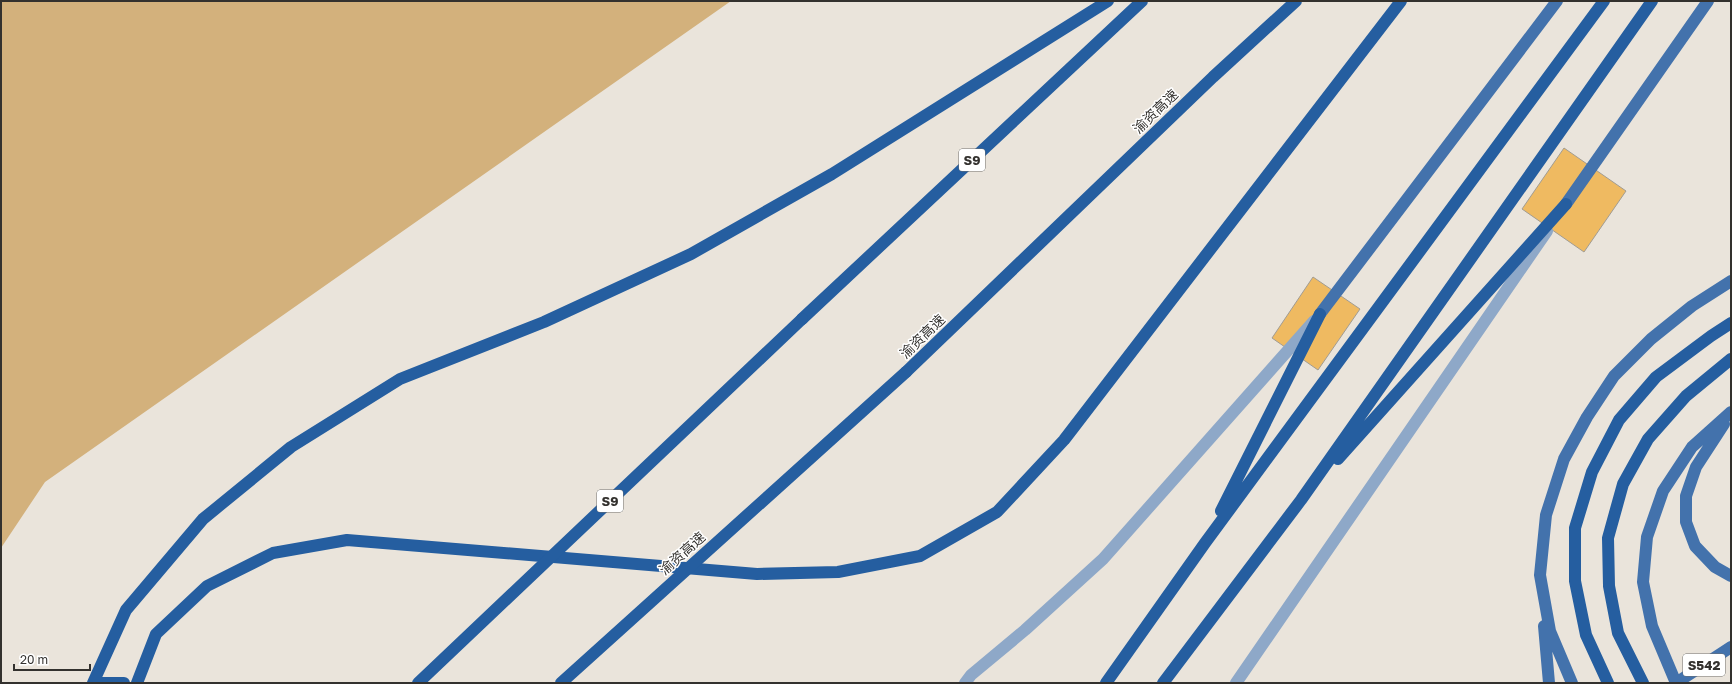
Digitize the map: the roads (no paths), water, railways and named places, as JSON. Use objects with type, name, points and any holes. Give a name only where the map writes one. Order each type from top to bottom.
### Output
[{"type":"highway","points":[[93,683],[126,610],[203,519],[291,447],[400,379],[544,322],[691,254],[832,174],[1108,1]]},
{"type":"highway","name":"S9","points":[[418,683],[802,319],[1142,1]]},
{"type":"highway","name":"渝资高速","points":[[560,683],[906,372],[1213,77],[1296,1]]},
{"type":"highway","points":[[137,683],[156,634],[207,586],[273,553],[347,540],[757,574],[838,572],[920,556],[997,512],[1064,440],[1401,1]]},
{"type":"highway","points":[[1106,683],[1205,543],[1604,1]]},
{"type":"highway","points":[[1164,681],[1301,500],[1652,1]]},
{"type":"highway","points":[[1301,500],[1566,204]]},
{"type":"highway","points":[[1205,543],[1320,314]]},
{"type":"highway","points":[[1608,683],[1586,635],[1575,581],[1575,528],[1592,472],[1619,420],[1656,377],[1731,323]]},
{"type":"highway","points":[[1643,683],[1618,633],[1609,586],[1608,538],[1616,507],[1623,484],[1648,439],[1686,396],[1731,360]]},
{"type":"highway","points":[[102,683],[124,683]]},
{"type":"main road","points":[[1320,314],[1557,1]]},
{"type":"main road","points":[[1566,204],[1708,1]]},
{"type":"main road","points":[[1549,683],[1540,575],[1546,515],[1564,459],[1587,417],[1614,376],[1651,339],[1692,306],[1731,281]]},
{"type":"main road","points":[[1731,412],[1696,467],[1686,496],[1686,522],[1695,546],[1715,567],[1731,576]]},
{"type":"main road","points":[[1676,683],[1652,626],[1643,582],[1647,537],[1663,491],[1692,446],[1731,412]]},
{"type":"main road","points":[[1540,575],[1550,631],[1572,683]]},
{"type":"main road","name":"S542","points":[[1676,683],[1731,647]]},
{"type":"lane","points":[[1236,683],[1566,204]]},
{"type":"lane","points":[[965,683],[970,675],[1025,630],[1103,559],[1320,314]]}]
